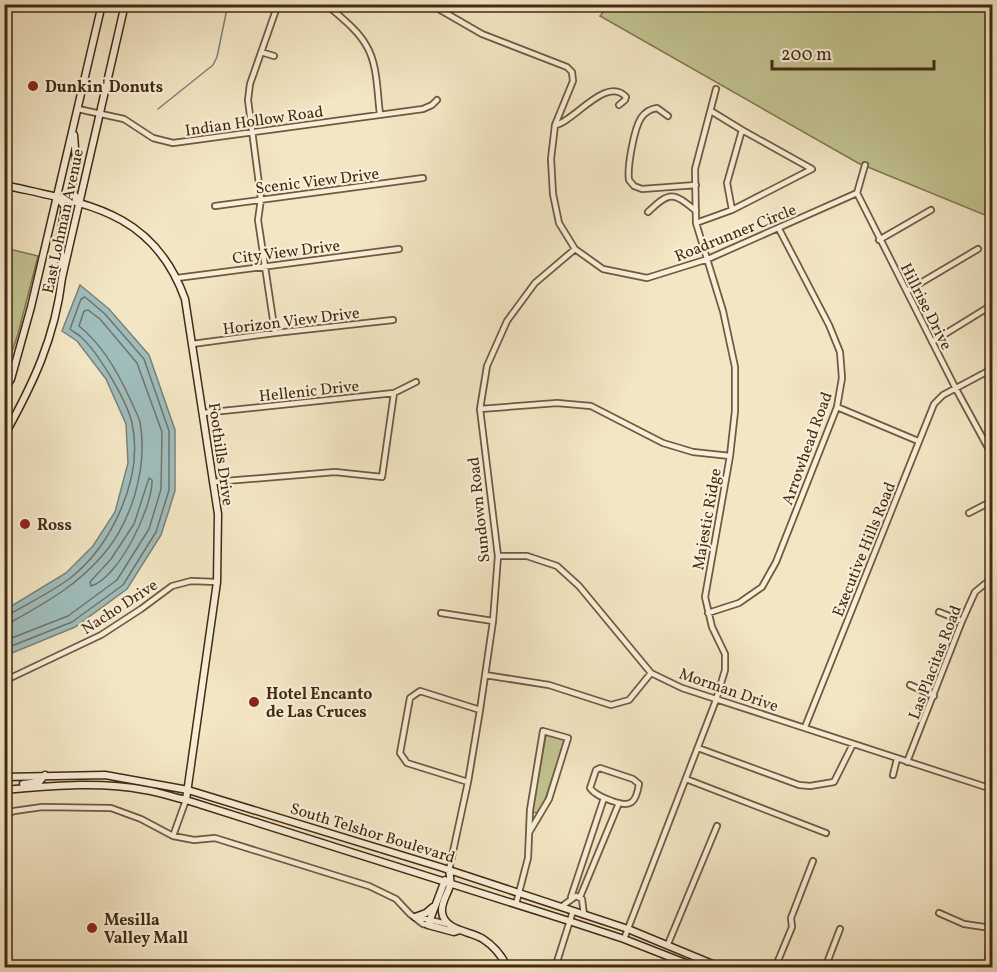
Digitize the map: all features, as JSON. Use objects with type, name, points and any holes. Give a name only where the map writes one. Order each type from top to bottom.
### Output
[{"type":"main road","name":"East Lohman Avenue","points":[[4,390],[10,379],[32,307],[102,4]]},
{"type":"main road","name":"East Lohman Avenue","points":[[4,436],[31,388],[44,356],[60,298],[62,278],[125,4]]},
{"type":"main road","points":[[74,125],[76,161],[71,190],[79,202]]},
{"type":"main road","name":"Foothills Drive","points":[[4,185],[79,202],[104,210],[127,222],[158,248],[177,278],[185,299],[218,514],[218,582],[186,800]]},
{"type":"main road","points":[[57,197],[66,208],[60,237],[62,278]]},
{"type":"main road","points":[[4,788],[39,782],[45,775]]},
{"type":"main road","name":"South Telshor Boulevard","points":[[4,777],[105,775],[188,790],[628,928],[722,968]]},
{"type":"main road","name":"South Telshor Boulevard","points":[[4,788],[56,785],[104,786],[145,790],[186,800],[624,939],[698,968]]},
{"type":"main road","name":"Sundown Road","points":[[433,923],[449,870]]},
{"type":"main road","points":[[415,917],[439,905],[443,917],[450,925],[485,940],[496,949],[508,968]]},
{"type":"main road","points":[[433,923],[454,932],[460,930]]},
{"type":"street","points":[[275,333],[263,266],[258,220],[261,199],[248,92],[278,4]]},
{"type":"street","points":[[326,4],[358,34],[369,49],[380,114]]},
{"type":"street","name":"Roadrunner Circle","points":[[430,4],[482,34],[567,67],[574,74],[555,125],[551,159],[553,194],[559,223],[575,249],[603,269],[647,278],[708,259],[857,193]]},
{"type":"street","points":[[261,52],[274,56]]},
{"type":"street","name":"Majestic Ridge","points":[[624,939],[698,748],[725,670],[725,654],[712,627],[705,597],[730,456],[735,411],[735,367],[723,311],[696,223],[695,169],[716,89]]},
{"type":"street","points":[[555,125],[563,123],[592,99],[615,91],[626,97],[619,105]]},
{"type":"street","name":"Indian Hollow Road","points":[[78,109],[124,119],[153,138],[170,143],[426,108],[437,100]]},
{"type":"street","points":[[668,116],[657,108],[653,108],[639,120],[629,180],[634,186],[642,189],[696,185]]},
{"type":"street","points":[[696,223],[732,210],[812,169],[711,111]]},
{"type":"street","points":[[732,210],[727,183],[742,130]]},
{"type":"street","points":[[857,193],[865,165]]},
{"type":"street","name":"Scenic View Drive","points":[[215,206],[423,178]]},
{"type":"street","name":"Hillrise Drive","points":[[857,193],[956,389],[993,455]]},
{"type":"street","points":[[648,212],[662,198],[674,195],[696,211]]},
{"type":"street","points":[[879,240],[931,210]]},
{"type":"street","name":"Arrowhead Road","points":[[708,613],[739,603],[762,587],[776,562],[837,407],[842,378],[840,352],[829,325],[779,229]]},
{"type":"street","name":"City View Drive","points":[[177,278],[399,249]]},
{"type":"street","name":"Sundown Road","points":[[449,870],[468,782],[480,710],[493,621],[498,556],[480,409],[487,366],[507,321],[535,283],[575,249]]},
{"type":"street","points":[[907,291],[978,249]]},
{"type":"street","points":[[932,342],[993,305]]},
{"type":"street","name":"Horizon View Drive","points":[[192,344],[393,320]]},
{"type":"street","name":"Executive Hills Road","points":[[805,727],[934,404],[944,395],[993,369]]},
{"type":"street","name":"Hellenic Drive","points":[[202,413],[394,393],[416,382]]},
{"type":"street","points":[[213,482],[335,472],[382,477],[394,393]]},
{"type":"street","points":[[480,409],[557,403],[591,406],[663,443],[693,452],[730,456]]},
{"type":"street","points":[[837,407],[918,441]]},
{"type":"street","points":[[969,513],[993,501]]},
{"type":"street","name":"Morman Drive","points":[[498,556],[527,556],[557,566],[579,585],[651,673],[682,688],[993,789]]},
{"type":"street","name":"Las Placitas Road","points":[[908,762],[975,592],[993,578]]},
{"type":"street","name":"Nacho Drive","points":[[4,681],[101,635],[172,586],[191,581],[218,582]]},
{"type":"street","points":[[939,612],[962,621]]},
{"type":"street","points":[[441,613],[493,621]]},
{"type":"street","points":[[485,675],[549,685],[611,705],[629,700],[651,673]]},
{"type":"street","points":[[910,685],[934,696]]},
{"type":"street","points":[[468,782],[407,763],[400,753],[411,698],[420,691],[480,710]]},
{"type":"street","points":[[516,904],[528,858],[530,810],[543,731],[568,738],[549,800],[530,831]]},
{"type":"street","points":[[698,748],[810,786],[834,782],[853,744]]},
{"type":"street","points":[[892,776],[897,759]]},
{"type":"street","points":[[600,768],[633,779],[639,784],[637,796],[630,804],[624,805],[604,798],[590,788],[596,770],[600,768]]},
{"type":"street","points":[[686,779],[826,833]]},
{"type":"street","points":[[561,908],[572,897],[604,798]]},
{"type":"street","name":"Foothills Drive","points":[[173,836],[186,800]]},
{"type":"street","points":[[584,915],[584,906],[580,897],[619,803]]},
{"type":"street","points":[[4,816],[14,811],[42,807],[111,808],[141,819],[173,836],[194,840],[215,838],[357,881],[396,899],[415,917],[433,923],[450,925]]},
{"type":"street","points":[[668,944],[717,826]]},
{"type":"street","points":[[776,968],[792,927],[791,918],[813,861]]},
{"type":"street","points":[[988,968],[993,879]]},
{"type":"street","points":[[572,897],[580,897]]},
{"type":"street","points":[[555,968],[573,911]]},
{"type":"street","points":[[939,913],[964,924],[991,928]]},
{"type":"street","points":[[825,968],[840,929]]},
{"type":"green space","points":[[610,4],[992,5],[992,218],[858,163],[600,16]]},
{"type":"green space","points":[[5,248],[38,256],[18,334],[5,373]]},
{"type":"green space","points":[[546,735],[565,740],[544,803],[537,813],[532,812]]},
{"type":"water","points":[[80,285],[109,309],[149,355],[175,430],[175,491],[161,535],[127,589],[75,627],[5,656],[5,610],[66,573],[93,546],[115,512],[128,463],[126,424],[106,379],[77,341],[62,331]]},
{"type":"waterway","points":[[158,109],[213,65],[217,57],[228,4]]},
{"type":"waterway","points":[[4,269],[11,256]]},
{"type":"place","name":"Dunkin' Donuts","points":[[33,86]]},
{"type":"place","name":"Ross","points":[[25,524]]},
{"type":"place","name":"Hotel Encanto de Las Cruces","points":[[254,702]]},
{"type":"place","name":"Mesilla Valley Mall","points":[[92,928]]}]
